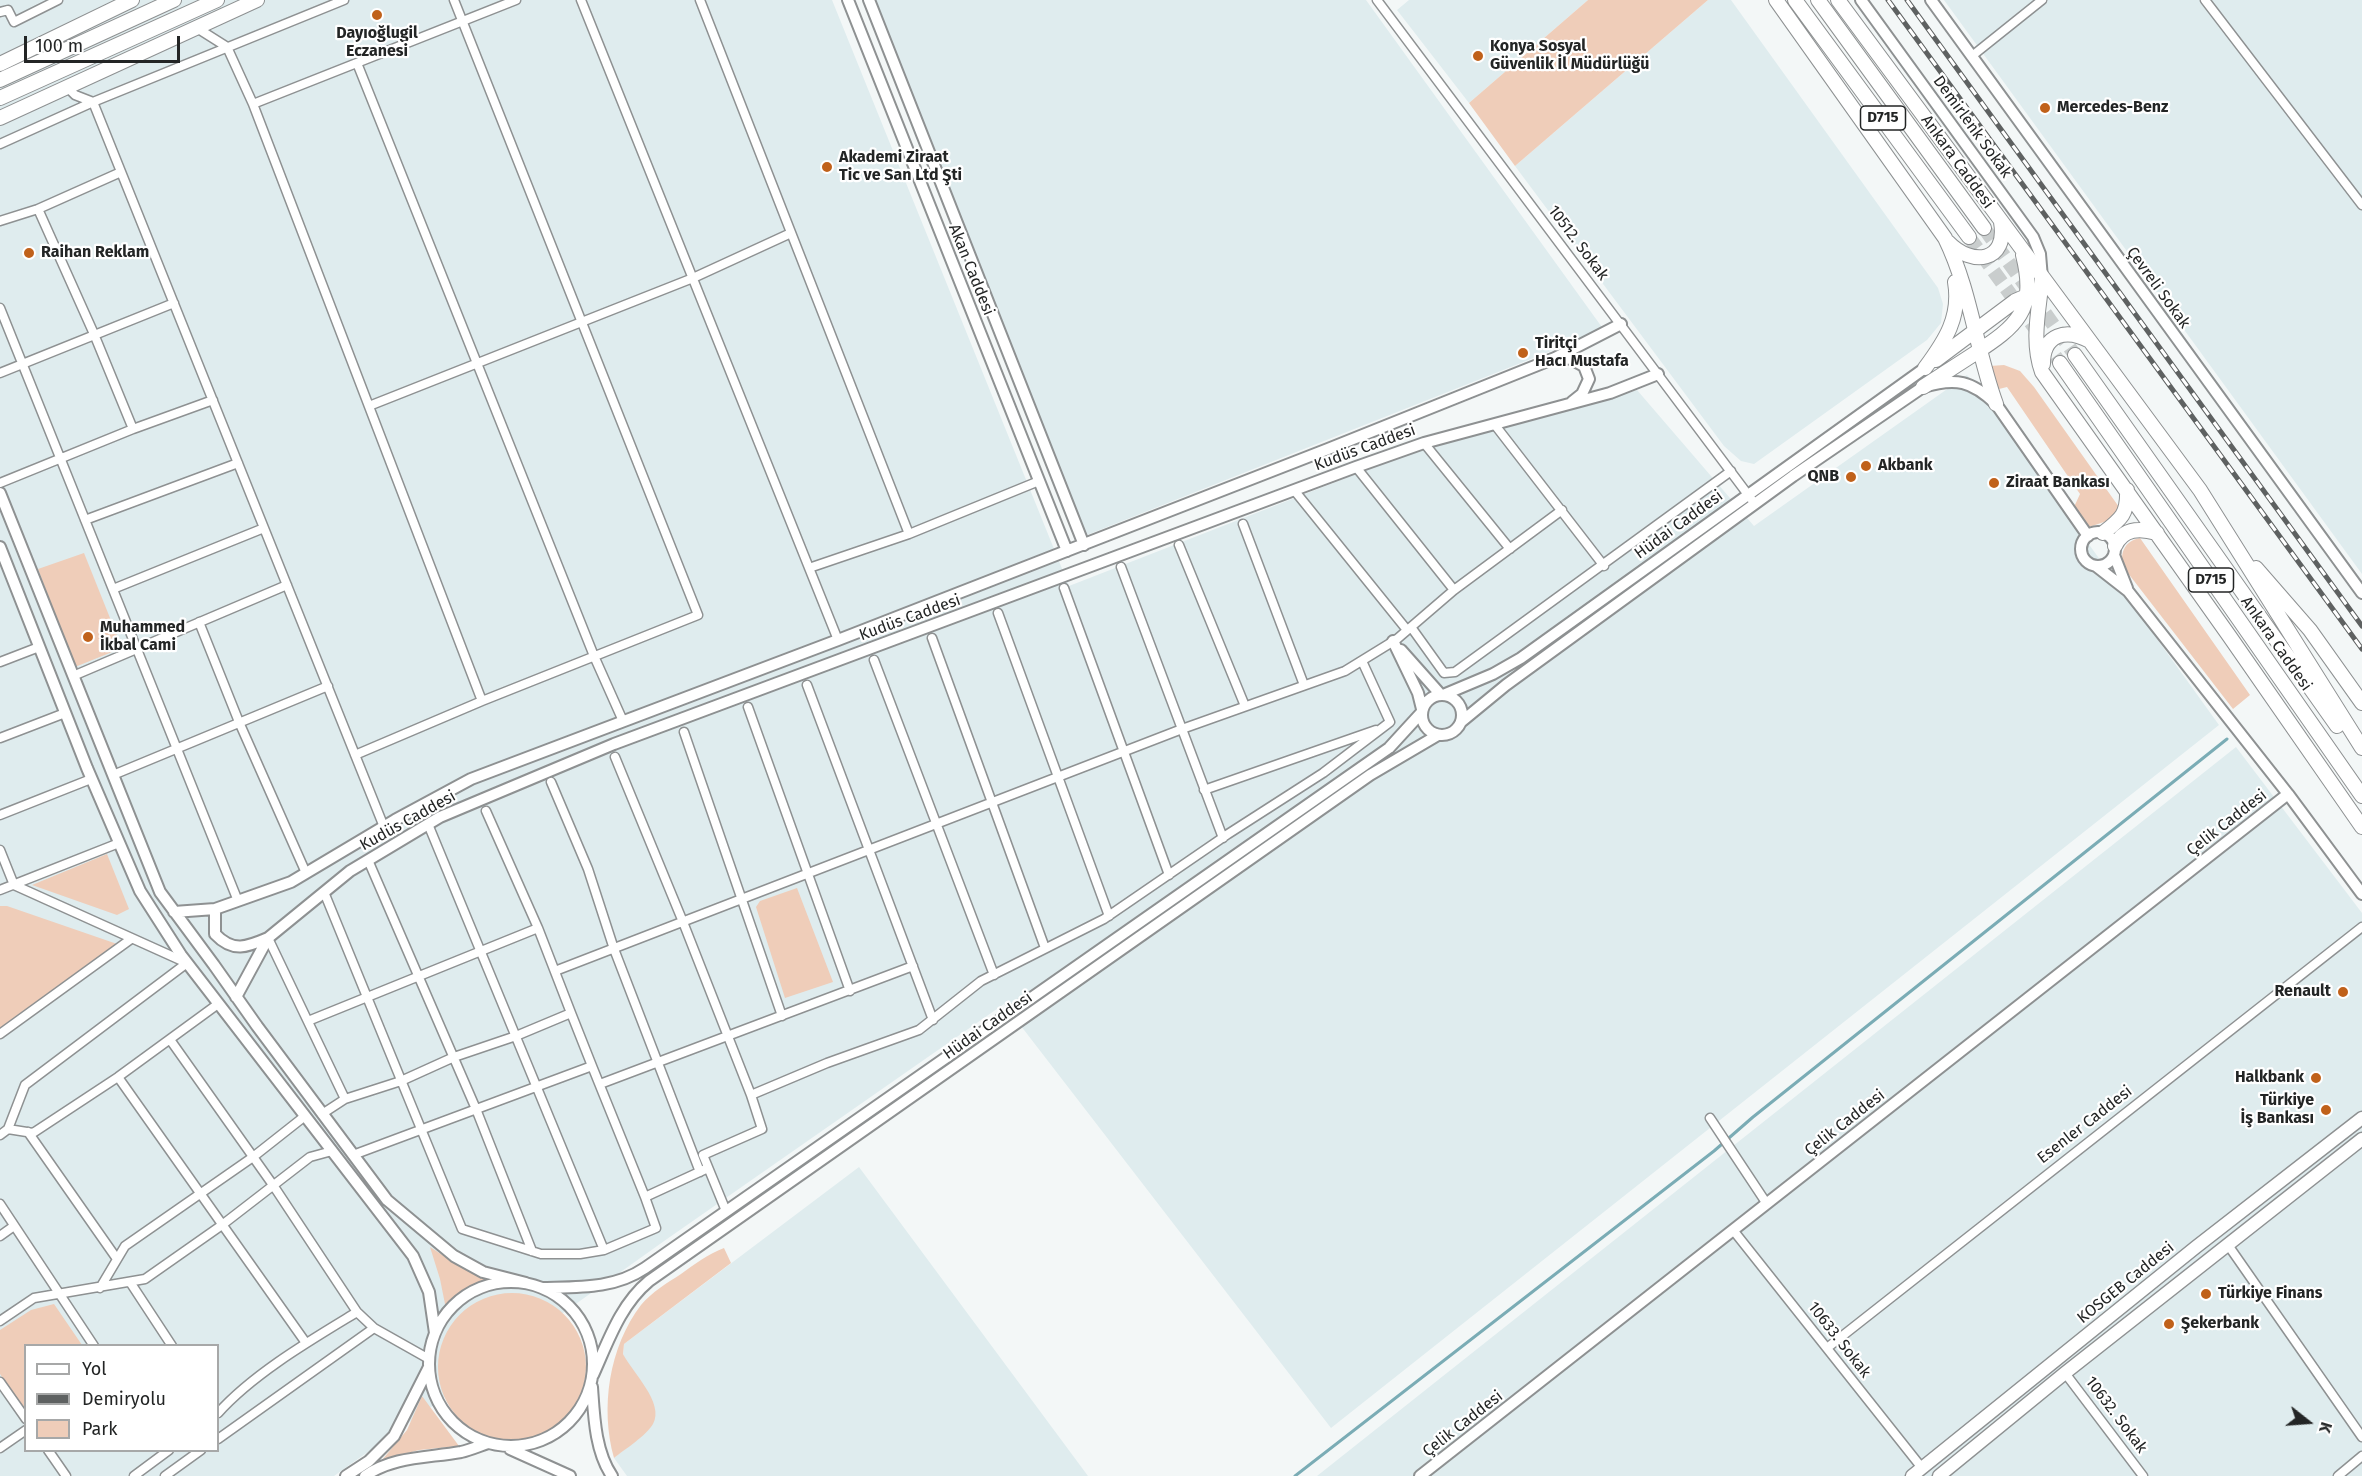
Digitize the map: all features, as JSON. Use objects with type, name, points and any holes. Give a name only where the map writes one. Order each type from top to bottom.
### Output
[{"type":"highway","points":[[0,64],[132,0]]},
{"type":"highway","points":[[0,80],[174,0]]},
{"type":"highway","points":[[0,98],[217,0]]},
{"type":"highway","points":[[0,118],[256,0]]},
{"type":"highway","points":[[1776,0],[1945,238],[1960,272],[1996,404]]},
{"type":"highway","name":"Ankara Caddesi","points":[[1795,0],[1969,237]]},
{"type":"highway","name":"Ankara Caddesi","points":[[1818,0],[1984,228]]},
{"type":"highway","points":[[1838,0],[2200,490],[2362,748]]},
{"type":"highway","points":[[1923,206],[1952,270],[1958,299],[1950,330],[1925,368]]},
{"type":"highway","points":[[1945,238],[1962,253],[1975,258],[1989,256],[1999,245],[2001,222]]},
{"type":"highway","points":[[1923,387],[2013,326],[2022,311],[2025,295],[2026,276],[2021,250]]},
{"type":"highway","points":[[2043,278],[2036,329],[2037,356],[2042,372],[2362,827]]},
{"type":"highway","points":[[1925,368],[2025,295],[2052,296],[2064,303]]},
{"type":"highway","points":[[2048,380],[2043,365],[2046,345],[2053,339],[2072,334],[2092,342]]},
{"type":"highway","name":"Ankara Caddesi","points":[[2075,355],[2362,762]]},
{"type":"highway","name":"Ankara Caddesi","points":[[2060,363],[2362,796]]},
{"type":"highway","points":[[2103,532],[2116,523],[2126,511],[2127,490]]},
{"type":"highway","points":[[2115,551],[2121,537],[2132,531],[2143,530],[2157,533]]},
{"type":"highway","points":[[2228,535],[2310,630],[2362,703]]},
{"type":"highway","points":[[2230,637],[2329,749]]},
{"type":"main road","name":"KOSGEB Caddesi","points":[[1912,1476],[2196,1247],[2362,1118]]},
{"type":"main road","name":"KOSGEB Caddesi","points":[[1939,1476],[2065,1373],[2362,1139]]},
{"type":"street","points":[[4,0],[4,11],[14,21],[58,0]]},
{"type":"street","points":[[0,144],[93,102],[344,0]]},
{"type":"street","points":[[355,755],[482,701],[698,615],[454,0]]},
{"type":"street","points":[[253,104],[516,0]]},
{"type":"street","points":[[581,0],[838,640]]},
{"type":"street","points":[[700,0],[909,534]]},
{"type":"street","name":"Akan Caddesi","points":[[848,0],[1066,551]]},
{"type":"street","name":"Akan Caddesi","points":[[869,0],[1084,544]]},
{"type":"street","name":"10512. Sokak","points":[[1377,0],[1752,499]]},
{"type":"street","name":"Demirlenk Sokak","points":[[1861,0],[2033,237],[2040,254],[2043,278]]},
{"type":"street","name":"Çevreli Sokak","points":[[1931,0],[2362,593]]},
{"type":"street","points":[[1972,56],[2042,0]]},
{"type":"street","points":[[2205,0],[2362,205]]},
{"type":"street","points":[[197,28],[227,47],[253,104],[482,701]]},
{"type":"street","points":[[357,63],[622,721]]},
{"type":"street","points":[[67,87],[75,95],[93,102],[384,827]]},
{"type":"street","points":[[0,221],[38,209],[121,172]]},
{"type":"street","points":[[38,209],[94,334],[133,429]]},
{"type":"street","points":[[369,406],[693,278],[791,234]]},
{"type":"street","points":[[0,373],[174,303]]},
{"type":"street","points":[[0,308],[238,902]]},
{"type":"street","name":"Kudüs Caddesi","points":[[174,912],[215,909],[291,882],[471,779],[1084,544],[1555,357],[1621,324]]},
{"type":"street","points":[[1555,357],[1571,359],[1584,366],[1589,379],[1582,394],[1569,404]]},
{"type":"street","name":"Hüdai Caddesi","points":[[1461,722],[1506,685],[1925,368]]},
{"type":"street","name":"Kudüs Caddesi","points":[[236,997],[268,938],[350,871],[440,817],[614,744],[1356,466],[1424,443],[1610,393],[1658,374]]},
{"type":"street","points":[[1923,387],[1948,382],[1963,382],[1980,390],[1996,404],[2088,536]]},
{"type":"street","name":"Hüdai Caddesi","points":[[1442,695],[1493,674],[1515,662],[1752,499],[1923,387]]},
{"type":"street","points":[[0,483],[133,429],[213,400]]},
{"type":"street","points":[[1496,425],[1604,566]]},
{"type":"street","points":[[1424,443],[1510,549]]},
{"type":"street","points":[[85,520],[238,463]]},
{"type":"street","points":[[1356,466],[1454,590]]},
{"type":"street","points":[[1294,490],[1444,672],[1455,672],[1604,566],[1731,471]]},
{"type":"street","points":[[809,568],[909,534],[1039,481]]},
{"type":"street","points":[[0,493],[160,892],[387,1200],[454,1256],[483,1272],[542,1288],[561,1298],[582,1323],[593,1354],[592,1379],[599,1444],[604,1463],[612,1476]]},
{"type":"street","points":[[555,971],[1182,729],[1345,671],[1393,642],[1454,590],[1562,510]]},
{"type":"street","points":[[1243,524],[1304,686]]},
{"type":"street","points":[[113,589],[264,528]]},
{"type":"street","points":[[2128,591],[2112,539],[2103,532],[2095,532],[2088,536],[2083,542],[2082,552],[2086,561],[2128,591],[2288,794],[2362,894]]},
{"type":"street","points":[[1179,545],[1245,706]]},
{"type":"street","points":[[0,547],[91,779],[140,891],[187,963],[413,1256],[429,1292],[435,1333],[429,1363],[394,1436],[369,1461],[346,1476]]},
{"type":"street","points":[[2096,566],[2108,563],[2115,551]]},
{"type":"street","points":[[1120,567],[1223,838]]},
{"type":"street","points":[[73,676],[287,585]]},
{"type":"street","points":[[1064,588],[1168,875]]},
{"type":"street","points":[[998,613],[1109,916]]},
{"type":"street","points":[[199,622],[239,722],[306,873]]},
{"type":"street","points":[[932,638],[1045,948]]},
{"type":"street","points":[[1393,642],[1442,695]]},
{"type":"street","points":[[1393,642],[1418,693],[1424,725],[1428,730],[1438,735],[1453,732],[1461,722],[1461,709],[1454,698],[1442,695],[1431,698],[1422,711]]},
{"type":"street","points":[[0,662],[39,647]]},
{"type":"street","points":[[874,660],[994,975]]},
{"type":"street","points":[[751,1095],[827,1063],[919,1030],[960,996],[994,975],[1109,916],[1323,773],[1390,722],[1362,661]]},
{"type":"street","points":[[807,685],[933,1020]]},
{"type":"street","points":[[113,775],[328,686]]},
{"type":"street","points":[[748,707],[850,991]]},
{"type":"street","name":"Hüdai Caddesi","points":[[542,1288],[620,1282],[645,1268],[1389,748],[1422,711]]},
{"type":"street","points":[[0,738],[65,713]]},
{"type":"street","points":[[1204,790],[1385,727]]},
{"type":"street","points":[[684,732],[782,1016]]},
{"type":"street","name":"Hüdai Caddesi","points":[[592,1379],[620,1316],[638,1289],[1352,787],[1438,735]]},
{"type":"street","points":[[615,758],[683,922],[751,1095],[762,1129],[703,1155],[704,1170]]},
{"type":"street","points":[[0,814],[91,779]]},
{"type":"street","points":[[551,782],[588,868],[614,949],[658,1062],[704,1170],[726,1211]]},
{"type":"street","name":"Çelik Caddesi","points":[[1420,1476],[2288,794]]},
{"type":"street","points":[[324,892],[462,1229],[541,1254],[580,1254],[604,1250],[656,1228],[538,928],[486,811]]},
{"type":"street","points":[[428,824],[604,1250]]},
{"type":"street","points":[[0,890],[119,843]]},
{"type":"street","points":[[0,850],[14,885],[187,963]]},
{"type":"street","points":[[368,860],[476,1109],[531,1251]]},
{"type":"street","points":[[215,909],[215,934],[222,941],[246,947],[268,938],[345,1099]]},
{"type":"street","name":"Esenler Caddesi","points":[[1827,1348],[2362,927]]},
{"type":"street","points":[[308,1021],[538,928]]},
{"type":"street","points":[[0,1034],[131,939]]},
{"type":"street","points":[[0,1136],[8,1129],[26,1085],[187,963]]},
{"type":"street","points":[[600,1084],[913,966]]},
{"type":"street","points":[[8,1129],[33,1133],[171,1041],[218,1004]]},
{"type":"street","points":[[322,1114],[345,1099],[400,1081],[571,1012]]},
{"type":"street","points":[[171,1041],[273,1185],[357,1312],[374,1328],[429,1363],[435,1395],[448,1417],[466,1433],[539,1460],[570,1476]]},
{"type":"street","points":[[353,1155],[592,1066]]},
{"type":"street","points":[[118,1077],[306,1343]]},
{"type":"street","points":[[100,1288],[125,1246],[253,1157],[305,1116]]},
{"type":"street","points":[[1710,1118],[1767,1204]]},
{"type":"street","points":[[28,1132],[117,1259]]},
{"type":"street","points":[[0,1321],[34,1298],[145,1279],[222,1225],[310,1157],[332,1151]]},
{"type":"street","points":[[645,1197],[704,1170]]},
{"type":"street","points":[[0,1204],[93,1344]]},
{"type":"street","points":[[0,1236],[14,1226]]},
{"type":"street","name":"10633. Sokak","points":[[1733,1230],[1922,1468]]},
{"type":"street","points":[[2228,1245],[2362,1437]]},
{"type":"street","points":[[130,1282],[171,1344]]},
{"type":"street","points":[[435,1333],[450,1310],[472,1292],[498,1283],[526,1283]]},
{"type":"street","points":[[219,1412],[230,1399],[306,1343],[357,1312]]},
{"type":"street","points":[[219,1438],[374,1328]]},
{"type":"street","name":"10632. Sokak","points":[[2065,1373],[2143,1476]]},
{"type":"street","points":[[501,1446],[528,1445],[541,1441],[558,1431],[573,1418],[581,1407],[592,1379]]},
{"type":"street","points":[[0,1382],[24,1416]]},
{"type":"street","points":[[0,1448],[24,1431]]},
{"type":"street","points":[[365,1476],[377,1467],[410,1458],[463,1452],[488,1443]]},
{"type":"street","points":[[49,1452],[66,1476]]},
{"type":"street","points":[[134,1476],[166,1452]]},
{"type":"street","points":[[165,1476],[198,1452]]},
{"type":"street","points":[[2338,1476],[2362,1456]]},
{"type":"shaded area","points":[[0,0],[832,0],[1069,586],[1446,439],[1637,390],[1754,526],[1967,375],[2219,725],[1331,1428],[1004,1004],[667,1239],[334,1476],[0,1476]]},
{"type":"shaded area","points":[[873,0],[1366,0],[1604,330],[1087,535]]},
{"type":"shaded area","name":"Konya Sosyal Güvenlik İl Müdürlüğü","points":[[1409,0],[1588,0],[1469,103],[1397,10]]},
{"type":"shaded area","points":[[1708,0],[1731,0],[1938,288],[1943,304],[1941,323],[1927,340],[1754,464],[1741,461],[1724,446],[1515,166]]},
{"type":"shaded area","points":[[1944,0],[2362,0],[2362,574]]},
{"type":"shaded area","points":[[2236,747],[2362,913],[2362,1476],[1317,1476]]},
{"type":"shaded area","points":[[859,1167],[1088,1476],[627,1476],[614,1458],[650,1428],[623,1354],[624,1344]]},
{"type":"green space","points":[[1588,0],[1708,0],[1515,166],[1469,103]]},
{"type":"green space","points":[[2004,365],[2020,371],[2034,387],[2119,507],[2110,520],[2086,528],[2074,507],[2080,494],[2007,387],[1995,390],[1990,366]]},
{"type":"green space","points":[[2140,538],[2250,695],[2233,709],[2124,568],[2122,558],[2124,549],[2130,542]]},
{"type":"green space","points":[[84,553],[122,648],[75,667],[38,569]]},
{"type":"green space","points":[[107,854],[129,909],[117,915],[32,885]]},
{"type":"green space","points":[[797,888],[833,982],[785,998],[756,907],[760,901]]},
{"type":"green space","points":[[0,906],[7,906],[120,945],[0,1032]]},
{"type":"green space","points":[[430,1247],[461,1267],[493,1281],[469,1291],[446,1309]]},
{"type":"green space","points":[[724,1248],[731,1263],[624,1344],[623,1354],[651,1397],[656,1416],[646,1433],[614,1458],[608,1419],[610,1378],[621,1340],[630,1322],[641,1305],[655,1292],[712,1253]]},
{"type":"green space","points":[[512,1293],[540,1299],[564,1315],[580,1339],[586,1367],[580,1395],[564,1419],[540,1435],[512,1441],[484,1435],[460,1419],[444,1395],[438,1367],[444,1339],[460,1315],[484,1299]]},
{"type":"green space","points":[[54,1304],[81,1344],[24,1344],[24,1410],[0,1374],[0,1330],[31,1310]]},
{"type":"green space","points":[[422,1396],[459,1446],[419,1450],[382,1460],[407,1430]]},
{"type":"waterway","points":[[1295,1476],[1714,1151],[1753,1117],[2227,739]]},
{"type":"tunnel","points":[[1984,228],[2075,355]]},
{"type":"tunnel","points":[[1969,237],[2060,363]]},
{"type":"railway","points":[[1888,0],[2362,649]]},
{"type":"railway","points":[[1907,0],[2362,626]]},
{"type":"place","name":"Dayıoğlugil Eczanesi","points":[[377,15]]},
{"type":"place","name":"Konya Sosyal Güvenlik İl Müdürlüğü","points":[[1478,56]]},
{"type":"place","name":"Mercedes-Benz","points":[[2045,108]]},
{"type":"place","name":"Akademi Ziraat Tic ve San Ltd Şti","points":[[827,167]]},
{"type":"place","name":"Raihan Reklam","points":[[29,253]]},
{"type":"place","name":"Tiritçi Hacı Mustafa","points":[[1523,353]]},
{"type":"place","name":"Akbank","points":[[1866,466]]},
{"type":"place","name":"QNB","points":[[1851,477]]},
{"type":"place","name":"Ziraat Bankası","points":[[1994,483]]},
{"type":"place","name":"Muhammed İkbal Cami","points":[[88,637]]},
{"type":"place","name":"Renault","points":[[2343,992]]},
{"type":"place","name":"Halkbank","points":[[2316,1078]]},
{"type":"place","name":"Türkiye İş Bankası","points":[[2326,1110]]},
{"type":"place","name":"Türkiye Finans","points":[[2206,1294]]},
{"type":"place","name":"Şekerbank","points":[[2169,1324]]}]
